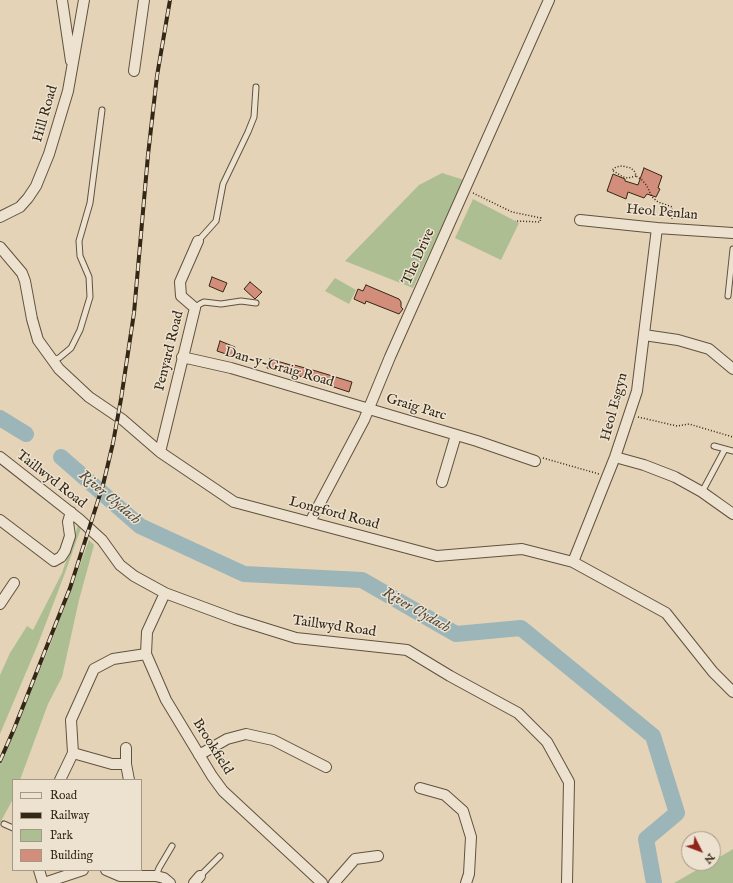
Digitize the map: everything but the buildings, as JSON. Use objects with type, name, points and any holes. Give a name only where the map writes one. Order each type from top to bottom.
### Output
[{"type":"street","points":[[62,0],[72,69]]},
{"type":"street","name":"Hill Road","points":[[0,217],[20,207],[28,198],[36,186],[49,154],[68,91],[84,0]]},
{"type":"street","points":[[134,71],[144,0]]},
{"type":"street","name":"The Drive","points":[[310,522],[364,420],[397,333],[465,189],[549,0]]},
{"type":"street","name":"Heol Penlan","points":[[584,220],[668,229],[733,233]]},
{"type":"street","name":"Heol Esgyn","points":[[573,562],[616,457],[637,391],[657,228]]},
{"type":"street","name":"Penyard Road","points":[[160,452],[182,356],[195,308],[181,296],[180,282],[198,241]]},
{"type":"street","name":"Longford Road","points":[[0,247],[22,273],[38,340],[59,369],[89,397],[124,420],[160,452],[234,502],[437,556],[522,549],[573,562],[666,613],[713,672],[733,692]]},
{"type":"street","points":[[644,335],[678,340],[709,349],[733,369]]},
{"type":"street","name":"Dan-y-Graig Road","points":[[182,356],[231,368],[368,408]]},
{"type":"street","name":"Graig Parc","points":[[368,408],[535,461]]},
{"type":"street","name":"Graig Parc","points":[[442,482],[456,435]]},
{"type":"street","name":"Taillwyd Road","points":[[0,457],[71,512],[102,540],[120,565],[134,576],[166,593],[235,619],[296,638],[407,650],[450,676],[518,713],[547,742],[569,782],[567,883]]},
{"type":"street","points":[[616,457],[644,465],[675,477],[702,492],[733,514]]},
{"type":"street","points":[[0,520],[54,561],[60,557],[65,550],[70,536],[68,522],[71,512]]},
{"type":"street","points":[[0,604],[14,583]]},
{"type":"street","name":"Brookfield","points":[[166,593],[147,632],[146,654],[166,700],[212,776],[223,791],[322,883]]},
{"type":"street","points":[[60,779],[72,753],[72,720],[94,669],[113,659],[146,654]]},
{"type":"street","points":[[199,755],[227,739],[246,734],[273,740],[326,766]]},
{"type":"street","points":[[126,748],[126,764],[129,779]]},
{"type":"street","points":[[72,753],[112,764],[126,764]]},
{"type":"street","points":[[420,788],[445,795],[463,811],[471,837],[469,874],[466,883]]},
{"type":"street","points":[[334,883],[355,859],[378,856]]},
{"type":"street","points":[[39,871],[44,883],[80,871]]},
{"type":"street","points":[[108,871],[120,876],[156,876],[164,878],[170,883]]},
{"type":"lane","points":[[198,241],[216,221],[223,184],[254,117],[256,87]]},
{"type":"lane","points":[[52,360],[59,358],[71,348],[80,330],[90,297],[89,277],[80,256],[78,241],[91,196],[102,110]]},
{"type":"lane","points":[[728,296],[733,249]]},
{"type":"lane","points":[[195,308],[204,302],[222,304],[241,301],[256,303]]},
{"type":"lane","points":[[714,446],[733,451]]},
{"type":"lane","points":[[702,492],[725,449]]},
{"type":"lane","points":[[4,824],[12,828]]},
{"type":"lane","points":[[156,876],[172,846]]},
{"type":"lane","points":[[197,880],[220,856]]},
{"type":"path","points":[[636,176],[628,178],[623,177],[612,170],[616,167],[622,166],[631,168],[635,172],[636,176],[642,180],[652,197],[658,202],[672,207],[672,219],[668,229]]},
{"type":"path","points":[[465,189],[505,209],[541,218],[540,222],[515,221]]},
{"type":"path","points":[[629,415],[677,426],[689,424],[733,437]]},
{"type":"path","points":[[535,461],[537,456],[608,476]]},
{"type":"green space","points":[[442,173],[464,180],[413,288],[345,261],[419,185]]},
{"type":"green space","points":[[473,199],[519,223],[501,260],[455,238]]},
{"type":"green space","points":[[335,278],[356,290],[349,304],[325,291]]},
{"type":"green space","points":[[78,525],[81,528],[65,573],[38,644],[0,734],[0,675],[10,653],[27,626],[33,630],[62,573]]},
{"type":"green space","points":[[89,540],[94,545],[79,600],[62,677],[48,704],[20,779],[12,779],[12,801],[0,823],[0,764],[49,648]]},
{"type":"green space","points":[[733,849],[733,883],[674,883],[695,871],[721,871],[721,856]]},
{"type":"waterway","name":"River Clydach","points":[[0,418],[26,434]]},
{"type":"waterway","name":"River Clydach","points":[[61,457],[140,526],[244,574],[362,580],[456,634],[521,628],[653,736],[677,813],[646,839],[654,883]]},
{"type":"railway","points":[[0,761],[70,588],[103,485],[113,443],[134,313],[148,155],[157,76],[170,0]]}]
